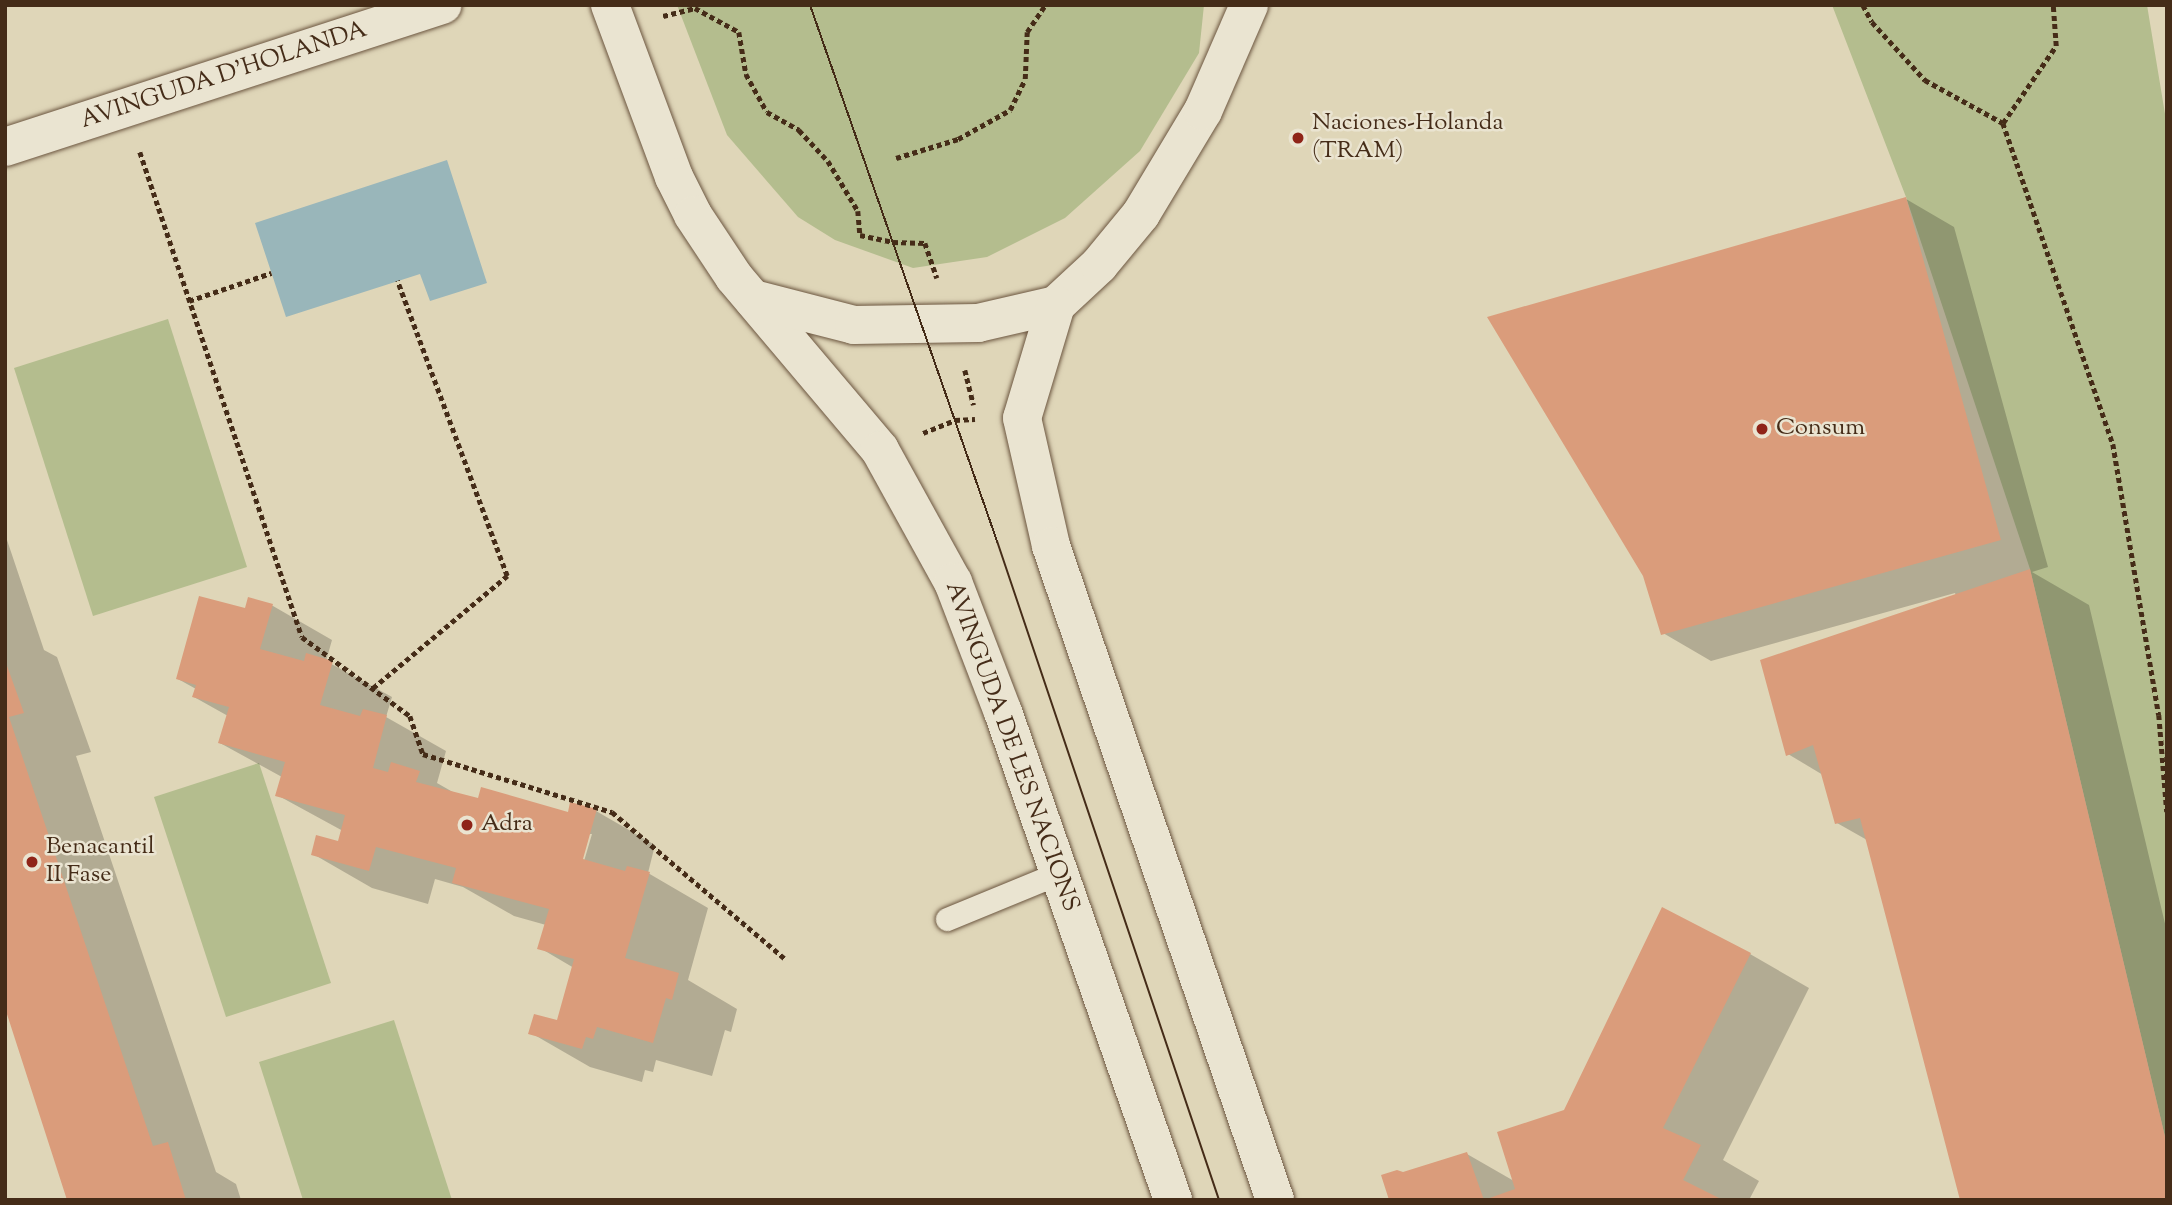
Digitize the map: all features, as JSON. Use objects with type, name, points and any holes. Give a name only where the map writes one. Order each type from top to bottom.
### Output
[{"type":"main road","name":"AVINGUDA D'HOLANDA","points":[[5,147],[443,5]]},
{"type":"main road","points":[[1249,5],[1203,111],[1141,214],[1098,265],[1056,306],[1022,418],[1051,547],[1275,1200]]},
{"type":"main road","name":"AVINGUDA DE LES NACIONS","points":[[614,17],[674,177],[693,215],[734,277],[880,450],[953,582],[1003,712],[1173,1200]]},
{"type":"main road","points":[[752,299],[854,325],[978,323],[1056,306]]},
{"type":"lane","points":[[947,919],[1059,873]]},
{"type":"path","points":[[896,158],[958,139],[1010,110],[1025,79],[1027,32],[1045,5]]},
{"type":"path","points":[[1863,5],[1872,22],[1925,80],[2003,123],[2113,443],[2159,715],[2167,812]]},
{"type":"path","points":[[2003,123],[2056,46],[2053,5]]},
{"type":"path","points":[[614,17],[695,8],[739,32],[746,74],[767,112],[799,130],[828,161],[858,211],[860,235],[925,243]]},
{"type":"path","points":[[127,107],[302,637],[410,716],[423,754],[612,812],[784,958]]},
{"type":"path","points":[[189,301],[271,274]]},
{"type":"path","points":[[373,688],[507,576],[397,281]]},
{"type":"path","points":[[880,450],[955,420],[1022,418]]},
{"type":"green space","points":[[677,5],[1204,5],[1199,53],[1140,151],[1065,218],[987,257],[913,268],[835,240],[798,217],[727,135]]},
{"type":"green space","points":[[1832,5],[2147,5],[2167,126],[2167,1145],[2030,569],[1906,197]]},
{"type":"green space","points":[[168,319],[247,567],[93,616],[14,368]]},
{"type":"green space","points":[[259,763],[331,983],[226,1017],[154,797]]},
{"type":"green space","points":[[394,1020],[452,1200],[303,1200],[259,1062]]},
{"type":"water","points":[[447,160],[487,283],[430,301],[420,274],[286,317],[255,223]]},
{"type":"building","name":"Consum","points":[[1906,197],[2001,540],[1661,635],[1643,576],[1487,317]]},
{"type":"building","points":[[2030,569],[2167,1145],[2167,1200],[1960,1200],[1860,818],[1835,824],[1813,745],[1786,756],[1760,660]]},
{"type":"building","name":"Adra","points":[[199,596],[245,608],[248,597],[273,604],[260,649],[304,661],[306,653],[333,661],[320,705],[360,716],[363,709],[387,715],[373,768],[388,772],[391,762],[420,771],[416,782],[478,798],[481,787],[568,812],[570,802],[597,809],[583,859],[625,871],[627,866],[650,872],[625,958],[679,973],[672,1000],[666,998],[653,1043],[597,1027],[593,1039],[586,1037],[582,1049],[528,1034],[534,1014],[557,1020],[574,959],[537,949],[549,909],[452,883],[456,868],[376,847],[369,871],[311,855],[316,835],[338,841],[345,815],[275,796],[285,762],[218,743],[229,707],[192,697],[196,685],[176,679]]},
{"type":"building","name":"Benacantil II Fase","points":[[6,663],[24,713],[9,717],[153,1146],[168,1142],[186,1200],[67,1200],[5,1008]]},
{"type":"building","points":[[1662,907],[1751,953],[1663,1128],[1701,1145],[1683,1180],[1723,1200],[1484,1200],[1515,1189],[1497,1132],[1564,1110]]},
{"type":"building","points":[[1467,1152],[1484,1200],[1389,1200],[1381,1175],[1397,1170],[1403,1172]]},
{"type":"tram line","points":[[810,5],[997,541],[1219,1200]]},
{"type":"place","name":"Naciones-Holanda (TRAM)","points":[[1298,138]]},
{"type":"place","name":"Consum","points":[[1762,429]]},
{"type":"place","name":"Adra","points":[[467,825]]},
{"type":"place","name":"Benacantil II Fase","points":[[32,862]]}]
